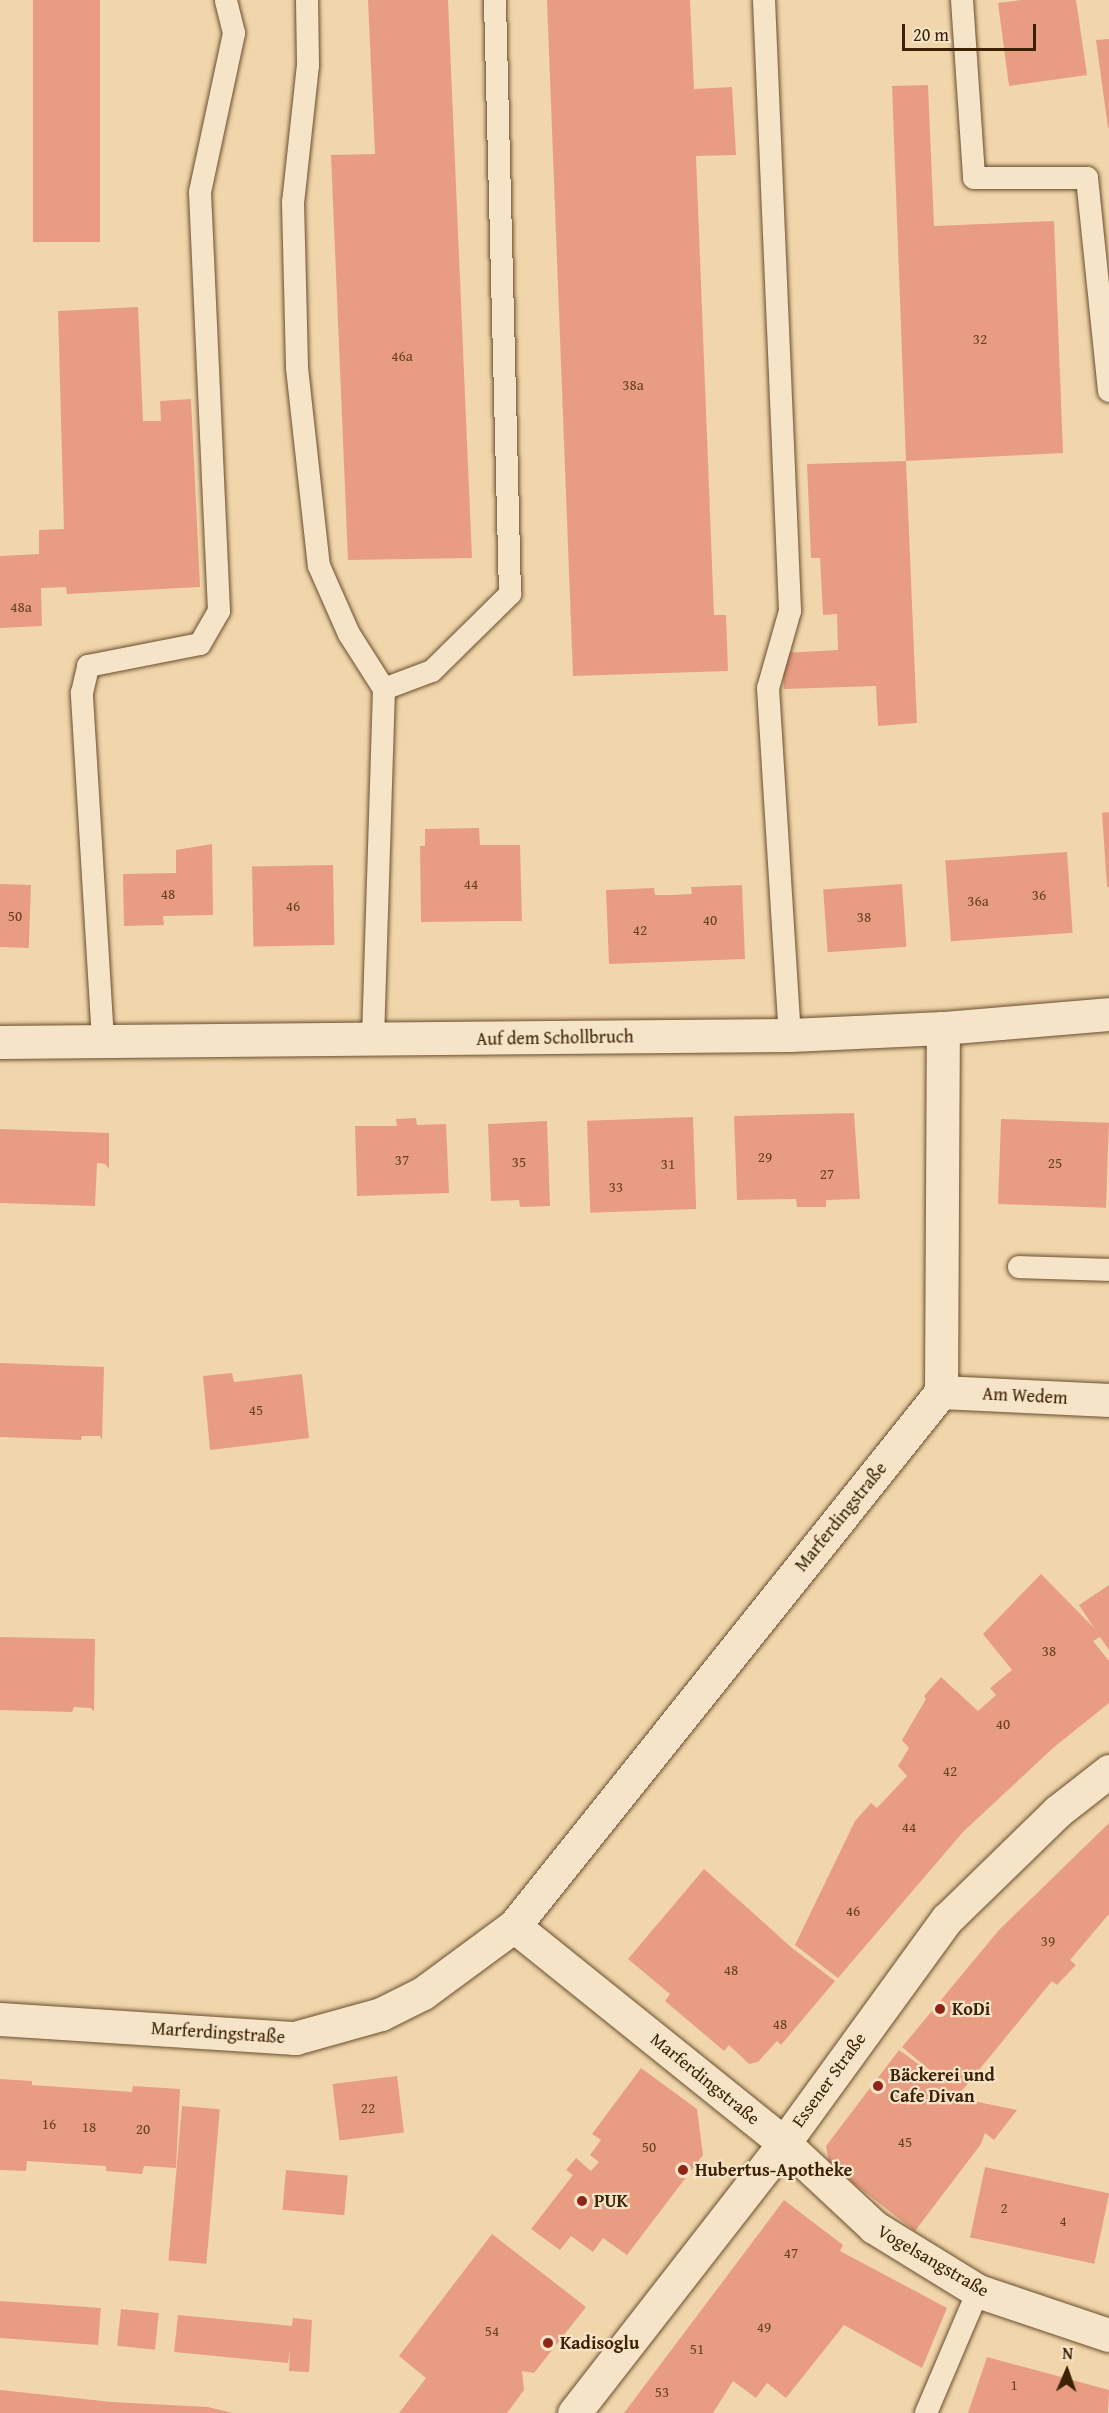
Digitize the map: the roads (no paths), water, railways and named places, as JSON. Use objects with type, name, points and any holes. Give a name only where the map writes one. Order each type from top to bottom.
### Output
[{"type":"street","name":"Auf dem Schollbruch","points":[[0,1042],[373,1041],[790,1035],[943,1028],[1109,1014]]},
{"type":"street","points":[[941,1392],[943,1028]]},
{"type":"street","name":"Am Wedem","points":[[941,1392],[1109,1400]]},
{"type":"street","name":"Marferdingstraße","points":[[0,2019],[295,2038],[381,2014],[423,1993],[514,1926],[941,1392]]},
{"type":"street","name":"Essener Straße","points":[[574,2413],[784,2143],[947,1919],[1058,1810],[1109,1771]]},
{"type":"street","name":"Marferdingstraße","points":[[514,1926],[784,2143]]},
{"type":"street","name":"Vogelsangstraße","points":[[784,2143],[874,2227],[978,2291],[1109,2335]]},
{"type":"lane","points":[[103,1040],[82,693],[88,666],[200,644],[219,611],[200,192],[234,33],[226,0]]},
{"type":"lane","points":[[307,0],[308,65],[292,202],[297,368],[319,566],[349,634],[384,688],[373,1041]]},
{"type":"lane","points":[[384,688],[432,671],[510,594],[495,0]]},
{"type":"lane","points":[[764,0],[790,611],[768,688],[790,1035]]},
{"type":"lane","points":[[962,0],[974,178],[1087,178],[1109,391]]},
{"type":"lane","points":[[1019,1267],[1109,1269]]},
{"type":"lane","points":[[926,2413],[978,2291]]},
{"type":"place","name":"KoDi","points":[[940,2009]]},
{"type":"place","name":"Bäckerei und Cafe Divan","points":[[878,2086]]},
{"type":"place","name":"Hubertus-Apotheke","points":[[683,2170]]},
{"type":"place","name":"PUK","points":[[582,2201]]},
{"type":"place","name":"Kadisoglu","points":[[548,2343]]}]
